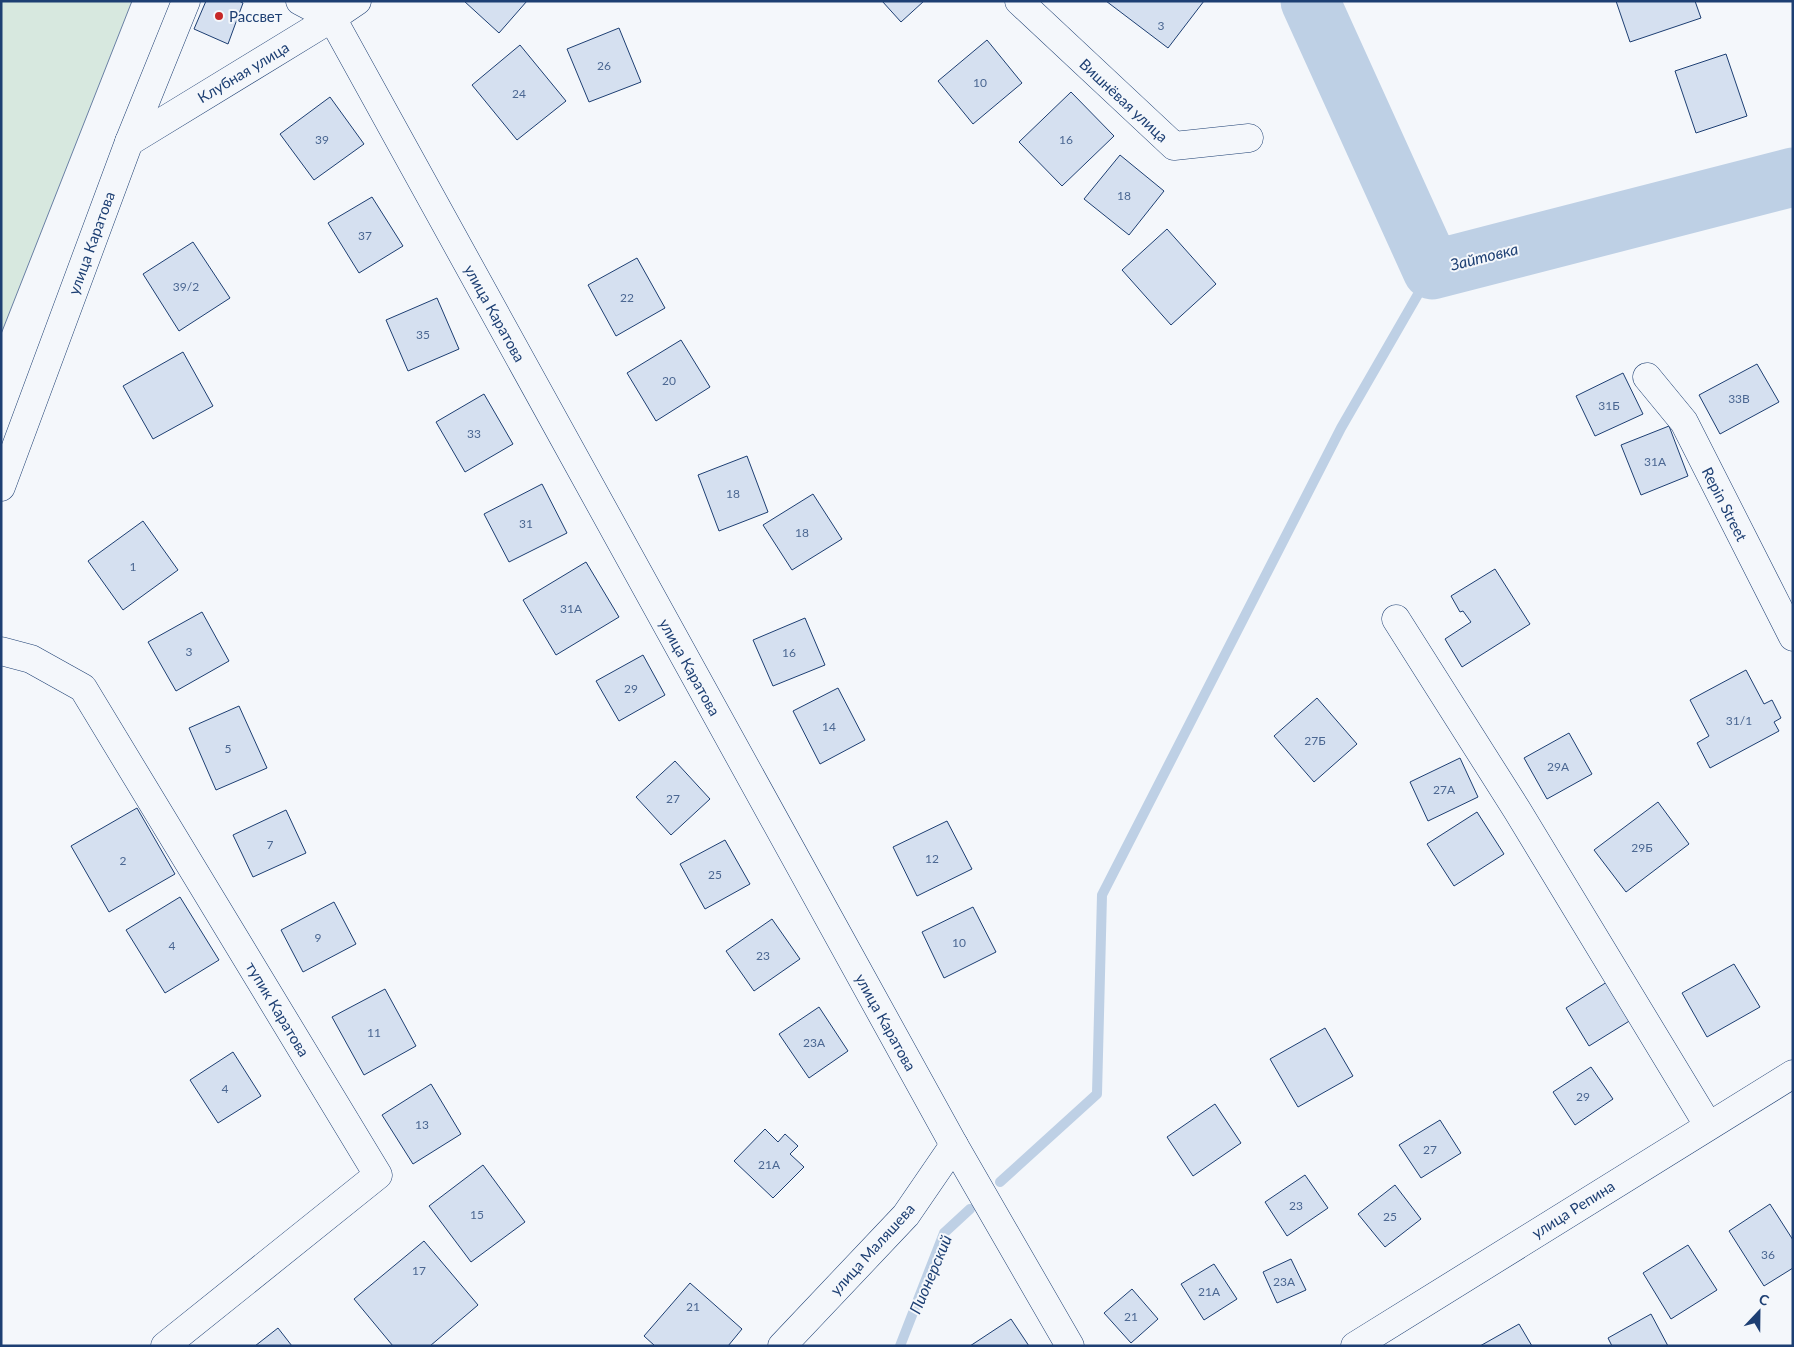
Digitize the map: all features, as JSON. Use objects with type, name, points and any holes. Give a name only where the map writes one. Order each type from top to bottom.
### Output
[{"type":"street","name":"улица Каратова","points":[[1,487],[129,142],[186,1]]},
{"type":"street","points":[[300,1],[332,18]]},
{"type":"street","name":"Клубная улица","points":[[129,142],[357,1]]},
{"type":"street","name":"Вишнёвая улица","points":[[1019,1],[1174,146],[1249,138]]},
{"type":"street","name":"улица Каратова","points":[[332,18],[954,1145],[1070,1346]]},
{"type":"street","name":"Repin Street","points":[[1647,378],[1684,422],[1793,637]]},
{"type":"street","points":[[1396,619],[1517,810],[1708,1125]]},
{"type":"street","name":"тупик Каратова","points":[[1,651],[31,659],[83,688],[378,1175],[165,1346]]},
{"type":"street","name":"улица Репина","points":[[1355,1346],[1708,1125],[1793,1074]]},
{"type":"street","name":"улица Маляшева","points":[[782,1346],[906,1215],[954,1145]]},
{"type":"shaded area","points":[[1,1],[132,1],[1,334]]},
{"type":"building","name":"Рассвет","points":[[206,1],[239,1],[243,3],[228,44],[194,29]]},
{"type":"building","points":[[464,1],[527,1],[499,33]]},
{"type":"building","points":[[882,1],[924,1],[901,22]]},
{"type":"building","points":[[1106,1],[1204,1],[1168,48]]},
{"type":"building","points":[[1616,1],[1695,1],[1701,18],[1630,42]]},
{"type":"building","points":[[619,28],[641,82],[589,102],[567,49]]},
{"type":"building","points":[[987,40],[1022,83],[973,124],[938,81]]},
{"type":"building","points":[[520,45],[566,101],[517,140],[472,85]]},
{"type":"building","points":[[1726,54],[1747,116],[1696,133],[1675,71]]},
{"type":"building","points":[[1071,92],[1114,136],[1062,186],[1019,142]]},
{"type":"building","points":[[330,97],[364,144],[314,180],[280,134]]},
{"type":"building","points":[[1120,155],[1164,191],[1129,235],[1084,199]]},
{"type":"building","points":[[372,197],[403,246],[359,273],[328,223]]},
{"type":"building","points":[[1167,229],[1216,284],[1171,325],[1122,270]]},
{"type":"building","points":[[193,242],[230,298],[179,331],[143,274]]},
{"type":"building","points":[[637,258],[665,308],[616,336],[588,285]]},
{"type":"building","points":[[437,298],[459,349],[408,371],[386,320]]},
{"type":"building","points":[[681,340],[710,387],[656,421],[627,373]]},
{"type":"building","points":[[183,352],[213,406],[153,439],[123,386]]},
{"type":"building","points":[[1757,364],[1779,402],[1720,434],[1699,395]]},
{"type":"building","points":[[1623,373],[1643,414],[1595,436],[1576,396]]},
{"type":"building","points":[[484,394],[513,444],[465,472],[436,422]]},
{"type":"building","points":[[1669,426],[1688,476],[1641,495],[1621,445]]},
{"type":"building","points":[[747,456],[768,512],[719,531],[698,475]]},
{"type":"building","points":[[542,484],[567,533],[509,562],[484,514]]},
{"type":"building","points":[[813,494],[842,539],[792,570],[763,525]]},
{"type":"building","points":[[143,521],[178,570],[123,610],[88,561]]},
{"type":"building","points":[[586,562],[619,617],[556,655],[523,600]]},
{"type":"building","points":[[1495,569],[1530,624],[1462,667],[1445,639],[1471,622],[1463,611],[1460,612],[1451,596]]},
{"type":"building","points":[[202,612],[229,661],[176,691],[148,642]]},
{"type":"building","points":[[805,618],[825,665],[773,686],[753,640]]},
{"type":"building","points":[[643,655],[665,695],[619,721],[596,681]]},
{"type":"building","points":[[1746,670],[1764,704],[1772,700],[1781,718],[1774,722],[1779,731],[1710,768],[1697,743],[1709,736],[1690,700]]},
{"type":"building","points":[[838,688],[865,740],[820,764],[793,711]]},
{"type":"building","points":[[1317,698],[1357,744],[1314,782],[1274,736]]},
{"type":"building","points":[[239,706],[267,768],[216,790],[189,728]]},
{"type":"building","points":[[1569,733],[1592,774],[1547,799],[1524,758]]},
{"type":"building","points":[[1460,758],[1478,797],[1428,821],[1410,782]]},
{"type":"building","points":[[675,761],[710,799],[671,835],[636,797]]},
{"type":"building","points":[[1658,802],[1689,844],[1626,892],[1594,850]]},
{"type":"building","points":[[137,808],[175,874],[109,912],[71,846]]},
{"type":"building","points":[[286,810],[306,853],[253,877],[233,835]]},
{"type":"building","points":[[1477,812],[1504,854],[1454,886],[1427,844]]},
{"type":"building","points":[[947,821],[972,869],[917,896],[893,847]]},
{"type":"building","points":[[725,840],[750,884],[705,909],[680,864]]},
{"type":"building","points":[[180,897],[219,960],[165,993],[126,930]]},
{"type":"building","points":[[334,902],[356,944],[303,972],[281,930]]},
{"type":"building","points":[[973,907],[996,952],[944,978],[922,932]]},
{"type":"building","points":[[772,919],[800,959],[754,991],[726,951]]},
{"type":"building","points":[[1734,964],[1760,1007],[1707,1037],[1682,993]]},
{"type":"building","points":[[1607,982],[1631,1020],[1589,1046],[1566,1008]]},
{"type":"building","points":[[385,989],[416,1046],[364,1075],[332,1017]]},
{"type":"building","points":[[819,1007],[848,1051],[809,1078],[779,1034]]},
{"type":"building","points":[[1325,1028],[1353,1076],[1298,1107],[1270,1059]]},
{"type":"building","points":[[233,1052],[261,1096],[218,1123],[190,1080]]},
{"type":"building","points":[[1591,1067],[1613,1099],[1575,1125],[1553,1092]]},
{"type":"building","points":[[431,1084],[461,1134],[413,1164],[382,1115]]},
{"type":"building","points":[[1215,1104],[1241,1143],[1193,1176],[1167,1137]]},
{"type":"building","points":[[1440,1120],[1461,1153],[1421,1178],[1399,1145]]},
{"type":"building","points":[[765,1129],[778,1142],[785,1134],[798,1146],[790,1154],[804,1167],[773,1198],[734,1161]]},
{"type":"building","points":[[483,1165],[525,1222],[471,1262],[429,1206]]},
{"type":"building","points":[[1305,1175],[1328,1208],[1287,1236],[1265,1202]]},
{"type":"building","points":[[1395,1185],[1421,1219],[1385,1247],[1358,1214]]},
{"type":"building","points":[[1770,1204],[1793,1240],[1793,1268],[1764,1286],[1729,1231]]},
{"type":"building","points":[[424,1241],[478,1305],[430,1346],[393,1346],[354,1299]]},
{"type":"building","points":[[1688,1245],[1717,1290],[1671,1319],[1643,1273]]},
{"type":"building","points":[[1291,1259],[1306,1290],[1277,1303],[1263,1272]]},
{"type":"building","points":[[1214,1264],[1237,1299],[1204,1320],[1181,1284]]},
{"type":"building","points":[[690,1283],[742,1329],[728,1346],[655,1346],[644,1336]]},
{"type":"building","points":[[1132,1289],[1158,1319],[1131,1343],[1104,1313]]},
{"type":"building","points":[[1651,1314],[1668,1346],[1612,1346],[1608,1338]]},
{"type":"building","points":[[1011,1319],[1029,1346],[970,1346]]},
{"type":"building","points":[[1519,1324],[1532,1346],[1480,1346]]},
{"type":"building","points":[[278,1328],[292,1346],[255,1346]]},
{"type":"waterway","name":"Зайтовка","points":[[1310,1],[1432,270],[1793,177]]},
{"type":"waterway","points":[[1000,1182],[1097,1094],[1102,895],[1341,428],[1432,270]]},
{"type":"waterway","name":"Пионерский","points":[[900,1346],[944,1233],[970,1209]]},
{"type":"place","name":"Рассвет","points":[[219,16]]}]
